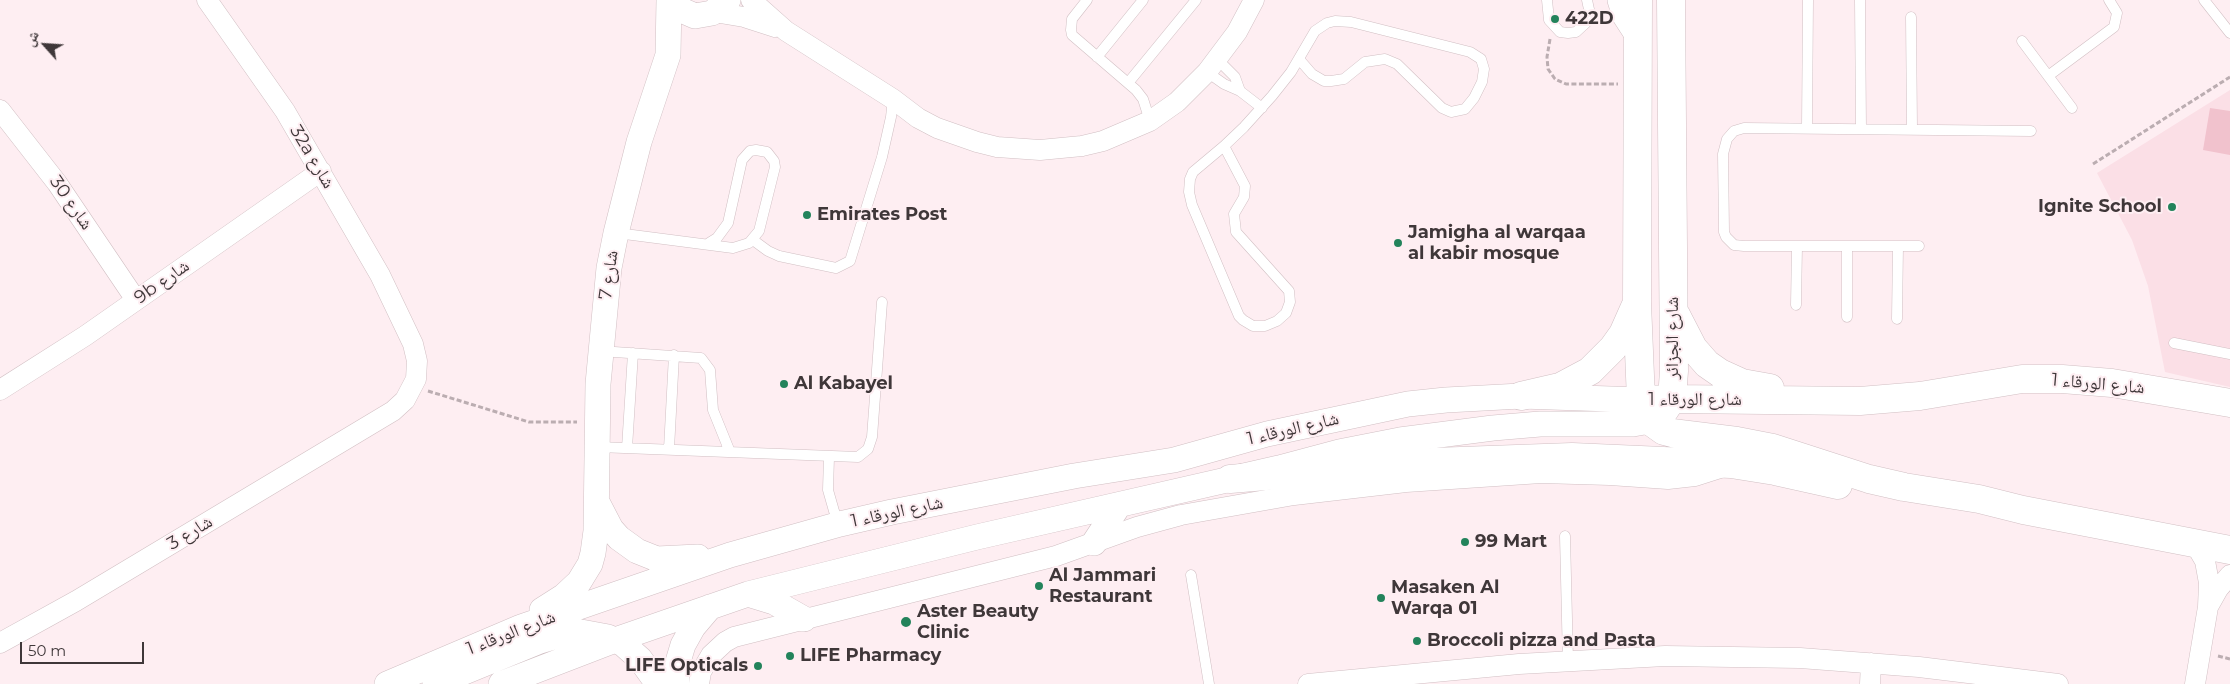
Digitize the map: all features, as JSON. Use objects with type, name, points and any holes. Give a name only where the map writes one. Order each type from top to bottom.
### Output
[{"type":"main road","name":"شارع الجزائر","points":[[1638,0],[1637,303],[1646,411],[1664,412],[1672,399],[1675,12]]},
{"type":"main road","points":[[1521,396],[1560,387],[1590,371],[1613,348],[1623,334],[1637,303]]},
{"type":"main road","points":[[1674,309],[1693,348],[1707,364],[1730,379],[1755,386],[1801,389],[1860,401]]},
{"type":"main road","name":"شارع الورقاء 1","points":[[1672,399],[1860,401],[1920,396],[2022,379],[2062,379],[2112,383],[2230,403]]},
{"type":"main road","points":[[1683,434],[1681,424],[1686,418],[1824,418],[1843,412],[1860,401]]},
{"type":"main road","name":"شارع الورقاء 1","points":[[1646,411],[1664,430],[1773,448],[1895,485],[1979,499],[2023,510],[2230,550]]},
{"type":"main road","points":[[1230,479],[1496,458],[1572,457],[1731,464],[1775,470],[1874,492],[1953,505],[2023,510]]},
{"type":"street","points":[[671,0],[679,9],[695,16],[718,8],[786,31]]},
{"type":"street","name":"شارع 7","points":[[521,627],[540,611],[568,593],[585,574],[595,542],[600,351],[609,268],[639,142],[668,55],[671,0]]},
{"type":"street","points":[[751,0],[786,31],[893,99],[918,118],[956,136],[1019,150],[1047,150],[1082,146],[1123,134],[1150,121],[1177,102],[1212,66],[1237,32],[1254,0]]},
{"type":"street","points":[[1620,0],[1625,16],[1638,36]]},
{"type":"street","name":"32a شارع","points":[[213,2],[321,171],[380,274],[402,323]]},
{"type":"street","name":"شارع 7","points":[[668,55],[688,32],[718,8]]},
{"type":"street","name":"شارع 30","points":[[0,110],[57,183],[136,300]]},
{"type":"street","name":"9b شارع","points":[[0,390],[85,336],[321,171]]},
{"type":"street","name":"شارع 3","points":[[0,643],[76,601],[399,406],[414,386],[418,370],[416,353],[402,323]]},
{"type":"street","name":"شارع 3","points":[[378,420],[398,396],[407,374],[407,350],[402,323]]},
{"type":"street","name":"شارع الورقاء 1","points":[[387,684],[521,627],[730,555],[840,524],[1074,476],[1174,460],[1267,434],[1398,406],[1446,400],[1521,396],[1646,411]]},
{"type":"street","name":"شارع الورقاء 1","points":[[501,684],[615,640],[748,594],[977,537],[1362,447],[1462,432],[1540,424],[1633,424],[1646,411]]},
{"type":"street","points":[[699,684],[705,663],[725,642],[734,637],[1056,556],[1159,520],[1237,504],[1294,495],[1406,482],[1510,474],[1591,474],[1674,479],[1709,473],[1731,464]]},
{"type":"street","name":"شارع 7","points":[[597,502],[611,529],[619,538],[646,556],[668,559],[730,555]]},
{"type":"street","points":[[1094,543],[1119,505]]},
{"type":"street","points":[[2194,542],[2204,561],[2207,572],[2208,607],[2195,684]]},
{"type":"street","points":[[2208,607],[2218,589],[2230,575]]},
{"type":"street","points":[[748,594],[774,602],[804,619]]},
{"type":"street","points":[[677,684],[677,665],[683,645],[693,627],[710,608]]},
{"type":"street","points":[[435,684],[540,641],[567,633],[595,633],[615,640],[640,659],[658,684]]},
{"type":"street","points":[[1308,684],[1446,677],[1519,664],[1665,656],[1732,656],[1919,667],[2058,684]]},
{"type":"street","points":[[1870,684],[1871,664]]},
{"type":"lane","points":[[1087,0],[1072,19],[1071,30],[1076,40],[1128,83],[1143,99],[1150,121]]},
{"type":"lane","points":[[1097,57],[1143,0]]},
{"type":"lane","points":[[1128,83],[1196,0]]},
{"type":"lane","points":[[1547,0],[1549,20],[1553,27],[1560,32],[1568,33],[1576,32],[1583,28],[1588,21],[1590,14],[1588,0]]},
{"type":"lane","points":[[1807,128],[1808,0]]},
{"type":"lane","points":[[1860,0],[1861,129]]},
{"type":"lane","points":[[2048,76],[2114,27],[2117,13],[2108,0]]},
{"type":"lane","points":[[2204,0],[2230,33]]},
{"type":"lane","points":[[1911,16],[1912,129]]},
{"type":"lane","points":[[1224,146],[1245,186],[1244,197],[1234,214],[1236,232],[1289,291],[1290,302],[1286,313],[1277,321],[1265,326],[1253,326],[1239,316],[1192,205],[1189,192],[1190,179],[1193,172],[1224,146],[1262,108],[1299,58],[1315,31],[1327,23],[1343,21],[1470,52],[1481,60],[1484,69],[1482,82],[1474,98],[1465,109],[1451,112],[1442,108],[1396,64],[1384,59],[1365,62],[1344,79],[1324,81],[1312,74],[1299,58]]},
{"type":"lane","points":[[2022,41],[2072,108]]},
{"type":"lane","points":[[1212,66],[1224,84],[1240,91],[1262,108]]},
{"type":"lane","points":[[1212,66],[1235,77],[1240,91]]},
{"type":"lane","points":[[753,240],[768,251],[779,256],[830,267],[841,266],[850,261],[882,157],[893,99]]},
{"type":"lane","points":[[1919,246],[1739,246],[1734,244],[1726,237],[1723,148],[1730,134],[1739,129],[1807,128],[2031,131]]},
{"type":"lane","points":[[616,233],[709,244],[738,247],[753,240],[759,230],[775,167],[771,156],[762,150],[750,151],[742,160],[728,223],[717,238],[709,244]]},
{"type":"lane","points":[[1796,305],[1797,246]]},
{"type":"lane","points":[[1846,246],[1847,317]]},
{"type":"lane","points":[[1897,318],[1898,246]]},
{"type":"lane","points":[[596,447],[858,457],[868,449],[871,443],[882,302]]},
{"type":"lane","points":[[2174,343],[2230,354]]},
{"type":"lane","points":[[600,351],[697,357],[708,365],[713,410],[730,452]]},
{"type":"lane","points":[[627,448],[633,353]]},
{"type":"lane","points":[[669,449],[674,356]]},
{"type":"lane","points":[[829,457],[828,490],[840,524]]},
{"type":"lane","points":[[1565,536],[1568,662]]},
{"type":"lane","points":[[1191,576],[1209,684]]},
{"type":"path","points":[[1553,27],[1546,57],[1548,69],[1555,79],[1566,84],[1638,84]]},
{"type":"path","points":[[2093,164],[2230,77]]},
{"type":"path","points":[[414,386],[529,422],[597,421]]},
{"type":"shaded area","name":"Ignite School","points":[[2230,90],[2230,387],[2165,372],[2148,286],[2132,240],[2097,173]]},
{"type":"shaded area","points":[[2210,108],[2230,111],[2230,155],[2203,150]]},
{"type":"place","name":"422D","points":[[1555,19]]},
{"type":"place","name":"Ignite School","points":[[2172,207]]},
{"type":"place","name":"Emirates Post","points":[[807,215]]},
{"type":"place","name":"Jamigha al warqaa al kabir mosque","points":[[1398,243]]},
{"type":"place","name":"Al Kabayel","points":[[784,384]]},
{"type":"place","name":"99 Mart","points":[[1465,542]]},
{"type":"place","name":"Al Jammari Restaurant","points":[[1039,586]]},
{"type":"place","name":"Masaken Al Warqa 01","points":[[1381,598]]},
{"type":"place","name":"Aster Beauty Clinic","points":[[906,622]]},
{"type":"place","name":"Broccoli pizza and Pasta","points":[[1417,641]]},
{"type":"place","name":"LIFE Pharmacy","points":[[790,656]]},
{"type":"place","name":"LIFE Opticals","points":[[758,666]]}]
